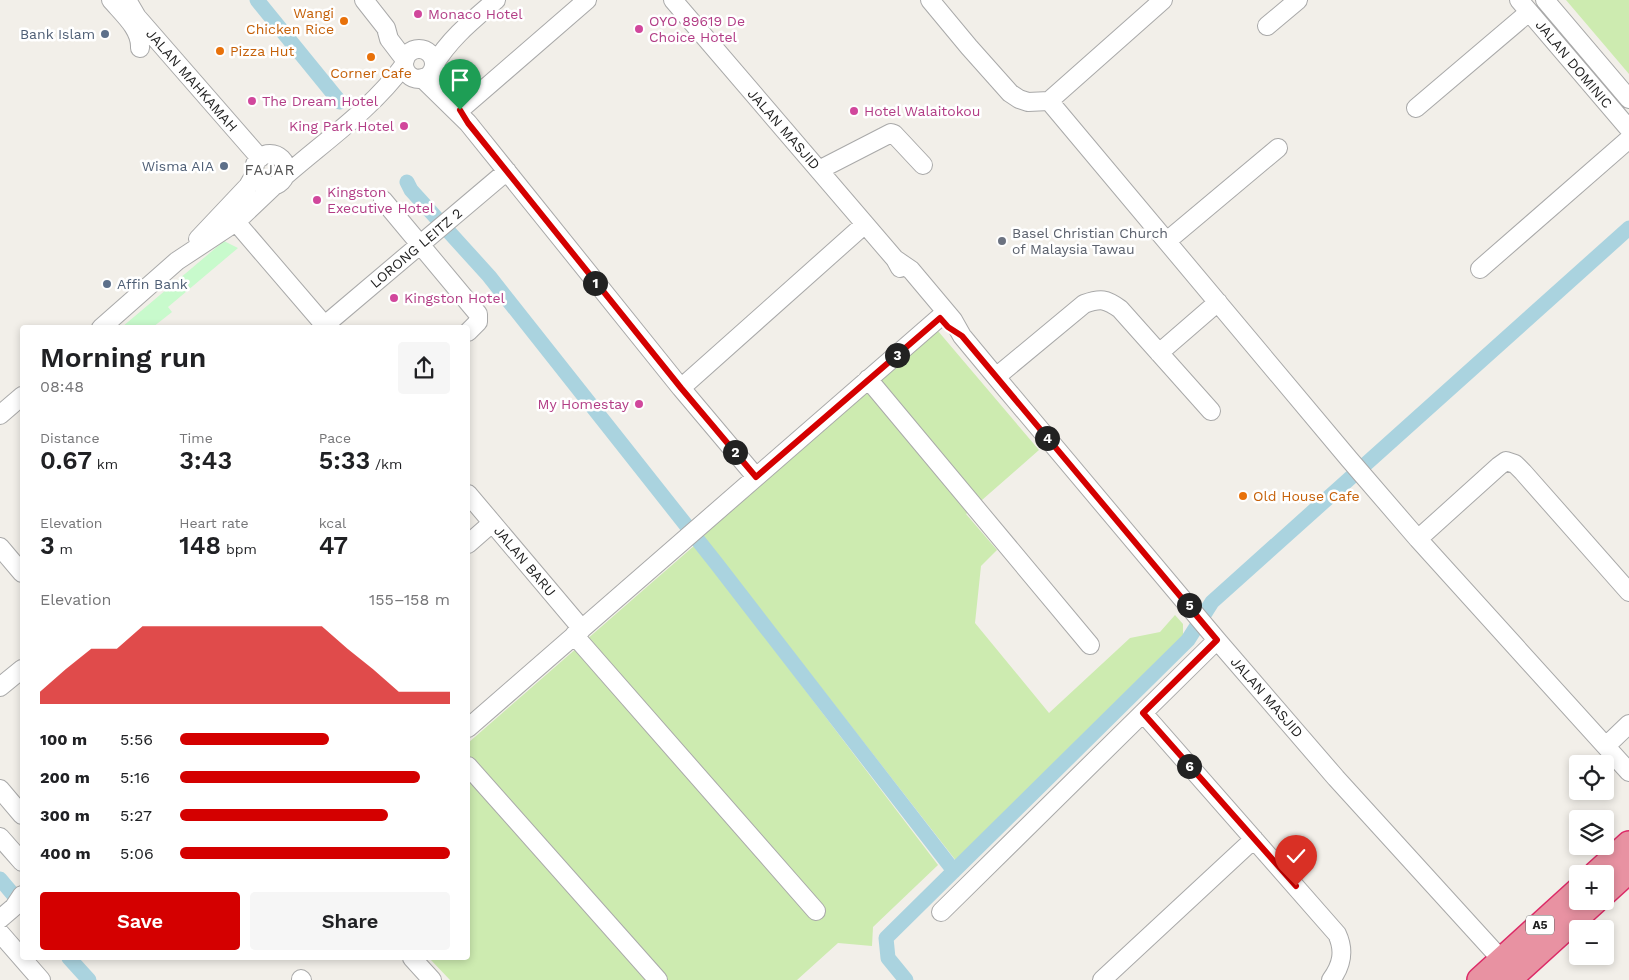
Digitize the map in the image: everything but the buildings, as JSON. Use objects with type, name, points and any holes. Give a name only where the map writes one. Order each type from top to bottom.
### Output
[{"type":"highway","points":[[1606,865],[1629,844]]},
{"type":"highway","points":[[1614,884],[1629,870]]},
{"type":"highway","name":"A5","points":[[1511,973],[1569,902]]},
{"type":"highway","name":"A5","points":[[1480,980],[1511,973],[1584,910]]},
{"type":"street","name":"JALAN MAHKAMAH","points":[[111,0],[138,32],[141,41],[140,48]]},
{"type":"street","points":[[364,0],[386,28],[396,32],[418,64],[464,117],[681,388],[756,477]]},
{"type":"street","points":[[104,325],[247,200],[280,181],[496,0]]},
{"type":"street","points":[[464,117],[587,0]]},
{"type":"street","name":"JALAN MASJID","points":[[672,0],[895,259],[904,276],[940,318],[948,327],[962,336]]},
{"type":"street","points":[[930,0],[1010,93],[1028,102],[1049,101],[1163,0]]},
{"type":"street","points":[[1267,26],[1298,0]]},
{"type":"street","name":"JALAN DOMINIC","points":[[1545,0],[1629,99]]},
{"type":"street","name":"JALAN MAHKAMAH","points":[[130,3],[136,17],[263,162]]},
{"type":"street","points":[[1416,108],[1524,6]]},
{"type":"street","name":"JALAN DOMINIC","points":[[1524,6],[1629,129]]},
{"type":"street","points":[[1049,101],[1418,539],[1629,772]]},
{"type":"street","points":[[819,170],[891,133],[896,136],[923,166]]},
{"type":"street","points":[[1480,269],[1629,138]]},
{"type":"street","points":[[1167,241],[1278,148]]},
{"type":"street","points":[[257,246],[247,200],[248,186],[263,162],[290,157],[316,149]]},
{"type":"street","points":[[284,160],[286,171],[280,181],[265,185],[257,179],[263,162],[284,160]]},
{"type":"street","name":"LORONG LEITZ 2","points":[[327,325],[507,171]]},
{"type":"street","points":[[247,200],[234,218],[236,222],[325,325]]},
{"type":"street","points":[[383,200],[478,314],[474,326]]},
{"type":"street","points":[[178,261],[236,222]]},
{"type":"street","points":[[681,388],[865,224]]},
{"type":"street","name":"JALAN MASJID","points":[[895,259],[911,270],[953,320],[962,336],[996,377],[1336,778],[1511,973]]},
{"type":"street","points":[[996,377],[1084,304],[1097,300],[1109,302],[1120,310],[1212,411]]},
{"type":"street","points":[[1159,353],[1218,302]]},
{"type":"street","points":[[470,726],[940,318]]},
{"type":"street","points":[[868,379],[1090,645]]},
{"type":"street","points":[[0,416],[20,398]]},
{"type":"street","points":[[1418,539],[1506,461],[1515,464],[1523,472],[1629,592]]},
{"type":"street","name":"JALAN BARU","points":[[470,496],[578,632],[816,910]]},
{"type":"street","points":[[470,542],[492,523]]},
{"type":"street","points":[[0,547],[20,571]]},
{"type":"street","points":[[942,912],[1143,713],[1213,635]]},
{"type":"street","points":[[0,687],[20,671]]},
{"type":"street","points":[[1143,713],[1338,934],[1343,953],[1339,967],[1331,980]]},
{"type":"street","points":[[1606,746],[1629,724]]},
{"type":"street","points":[[470,768],[658,980]]},
{"type":"street","points":[[0,788],[20,813]]},
{"type":"street","points":[[0,837],[20,860]]},
{"type":"street","points":[[1102,980],[1254,839]]},
{"type":"street","points":[[0,919],[19,900]]},
{"type":"street","points":[[0,933],[20,956]]},
{"type":"street","points":[[23,960],[40,980]]},
{"type":"street","points":[[414,960],[432,980]]},
{"type":"green space","points":[[1566,0],[1629,0],[1629,74]]},
{"type":"green space","points":[[224,241],[238,248],[168,307],[172,312],[156,325],[124,325]]},
{"type":"green space","points":[[938,331],[1039,450],[966,514],[997,550],[981,566],[975,623],[1049,713],[1130,638],[1160,632],[1175,615],[1183,624],[1183,637],[957,862],[703,536]]},
{"type":"green space","points":[[695,545],[938,865],[873,927],[872,946],[838,943],[797,980],[450,980],[431,960],[470,960],[470,741]]},
{"type":"waterway","points":[[257,0],[340,102]]},
{"type":"waterway","points":[[407,182],[411,190],[489,276],[716,563],[954,871]]},
{"type":"waterway","points":[[906,980],[888,958],[886,938],[1188,640],[1212,602],[1629,228]]},
{"type":"waterway","points":[[0,879],[20,903]]},
{"type":"waterway","points":[[71,960],[89,980]]},
{"type":"place","name":"Monaco Hotel","points":[[418,14]]},
{"type":"place","name":"Wangi Chicken Rice","points":[[344,21]]},
{"type":"place","name":"OYO 89619 De Choice Hotel","points":[[639,29]]},
{"type":"place","name":"Bank Islam","points":[[105,34]]},
{"type":"place","name":"Pizza Hut","points":[[220,51]]},
{"type":"place","name":"Corner Cafe","points":[[371,57]]},
{"type":"place","name":"The Dream Hotel","points":[[252,101]]},
{"type":"place","name":"Hotel Walaitokou","points":[[854,111]]},
{"type":"place","name":"King Park Hotel","points":[[404,126]]},
{"type":"place","name":"Wisma AIA","points":[[224,166]]},
{"type":"place","name":"Kingston Executive Hotel","points":[[317,200]]},
{"type":"place","name":"Basel Christian Church of Malaysia Tawau","points":[[1002,241]]},
{"type":"place","name":"Affin Bank","points":[[107,284]]},
{"type":"place","name":"Kingston Hotel","points":[[394,298]]},
{"type":"place","name":"My Homestay","points":[[639,404]]},
{"type":"place","name":"Old House Cafe","points":[[1243,496]]},
{"type":"district","name":"FAJAR","points":[[270,170]]},
{"type":"route","points":[[460,110],[468,123],[584,268],[756,477],[940,318],[948,327],[962,336],[1217,640],[1143,713],[1296,886]]}]
